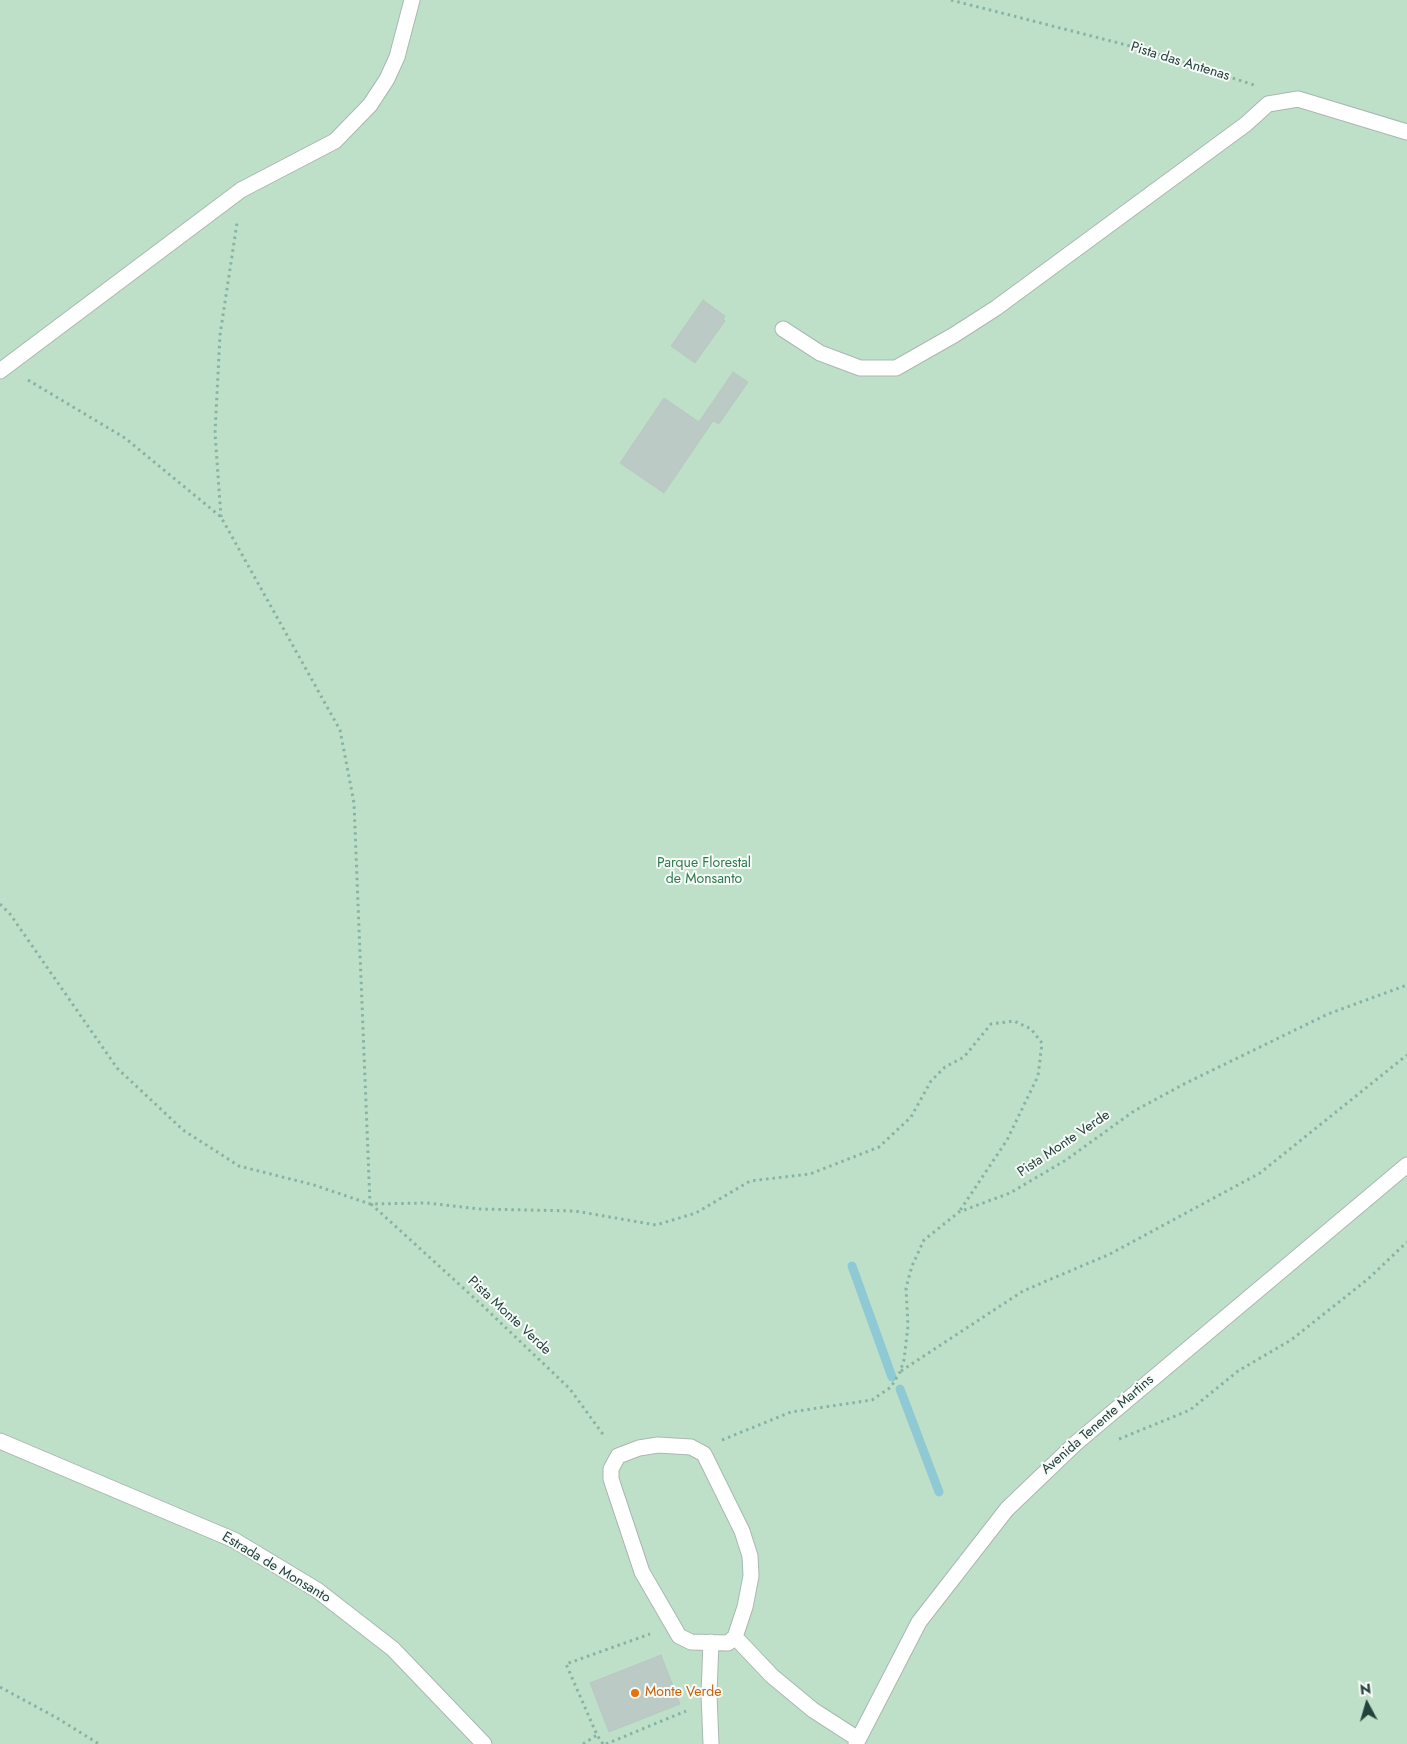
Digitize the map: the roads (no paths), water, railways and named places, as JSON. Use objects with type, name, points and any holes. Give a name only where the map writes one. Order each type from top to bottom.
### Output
[{"type":"street","points":[[3,369],[241,190],[335,141],[370,105],[397,57],[412,0]]},
{"type":"street","points":[[783,329],[820,353],[860,368],[896,368],[954,336],[996,308],[1246,124],[1268,104],[1298,99],[1407,132]]},
{"type":"street","name":"Avenida Tenente Martins","points":[[857,1742],[919,1622],[1007,1509],[1083,1436],[1407,1165]]},
{"type":"street","name":"Estrada de Monsanto","points":[[0,1441],[234,1540],[317,1590],[393,1649],[484,1744]]},
{"type":"street","points":[[658,1445],[691,1447],[704,1454],[742,1531],[750,1556],[750,1576],[746,1599],[735,1637],[728,1642],[684,1640],[672,1626],[642,1572],[611,1479],[611,1468],[618,1456],[639,1448],[658,1445]]},
{"type":"street","points":[[735,1637],[772,1676],[813,1710],[857,1742]]},
{"type":"street","points":[[711,1744],[712,1642]]},
{"type":"waterway","points":[[852,1266],[892,1377]]},
{"type":"waterway","points":[[900,1389],[939,1492]]},
{"type":"place","name":"Monte Verde","points":[[635,1693]]},
{"type":"park label","name":"Parque Florestal de Monsanto","points":[[704,872]]}]
